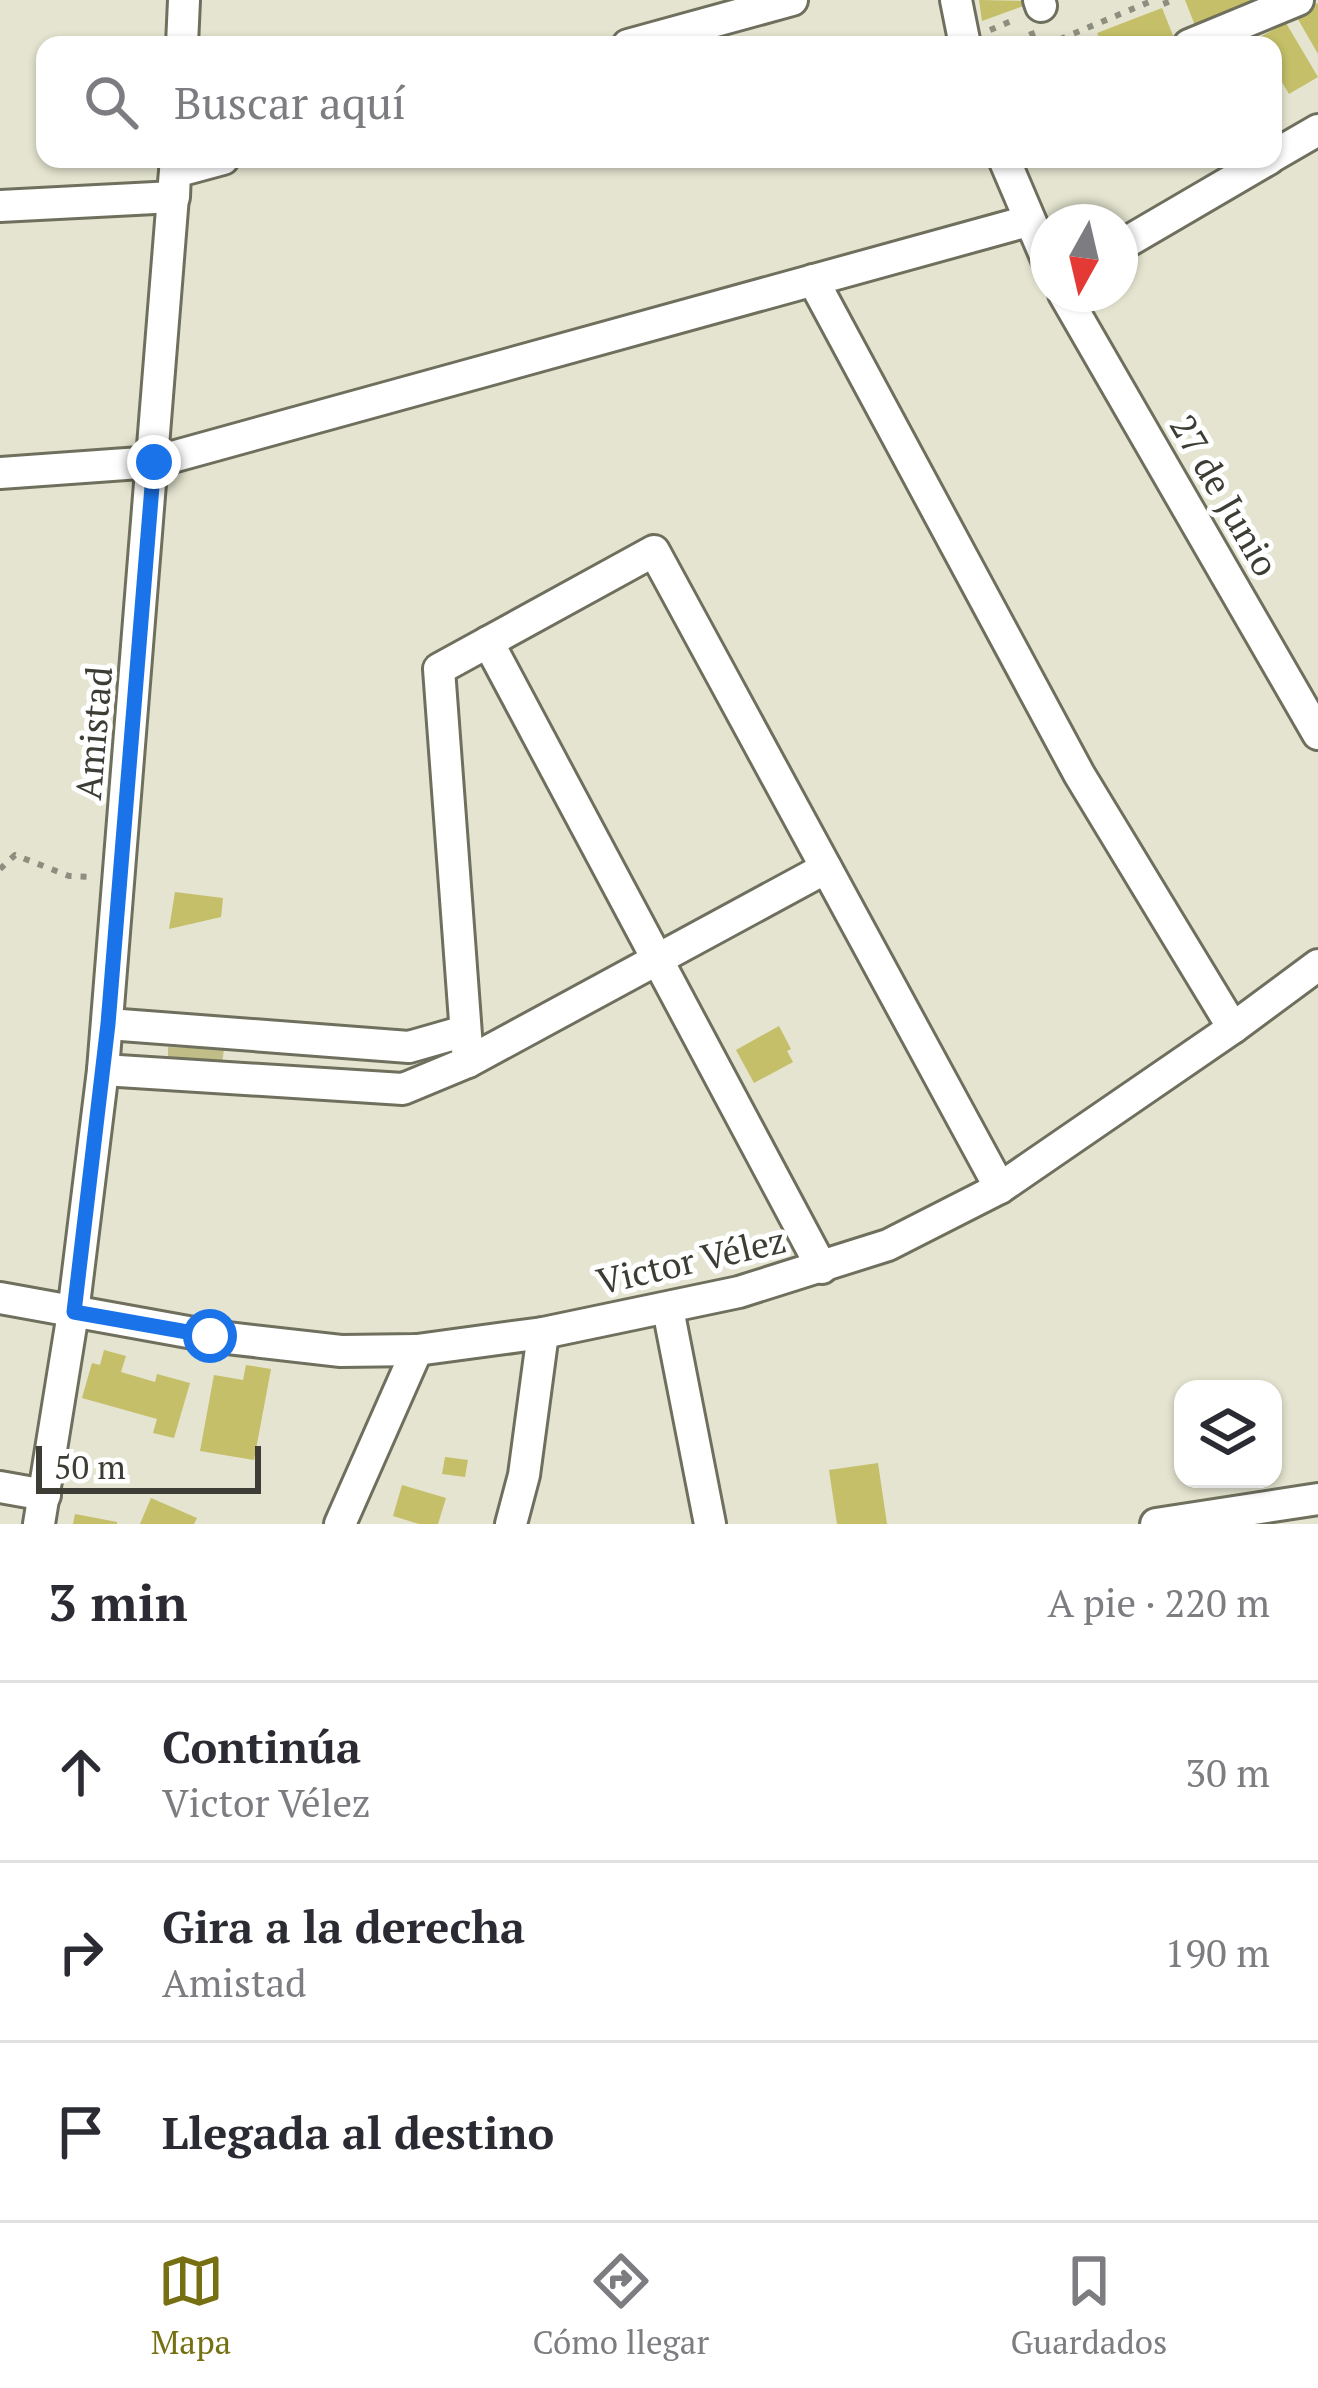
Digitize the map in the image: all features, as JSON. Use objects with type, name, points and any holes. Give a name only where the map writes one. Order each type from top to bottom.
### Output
[{"type":"street","points":[[182,36],[184,0]]},
{"type":"street","points":[[652,36],[725,9],[793,0]]},
{"type":"street","points":[[956,0],[964,36]]},
{"type":"street","points":[[1211,36],[1298,0]]},
{"type":"street","points":[[1282,151],[1318,130]]},
{"type":"street","points":[[1007,168],[1030,225]]},
{"type":"street","points":[[1138,236],[1254,168]]},
{"type":"street","points":[[0,206],[175,176]]},
{"type":"street","name":"Amistad","points":[[42,1510],[74,1312],[104,1070],[175,176]]},
{"type":"street","points":[[0,472],[154,462],[1028,221]]},
{"type":"street","points":[[813,280],[1079,774],[1234,1028]]},
{"type":"street","name":"27 de Junio","points":[[1074,312],[1318,734]]},
{"type":"street","points":[[466,1047],[440,669],[654,551],[1000,1188]]},
{"type":"street","points":[[488,642],[822,1268]]},
{"type":"street","points":[[104,1070],[403,1088],[466,1047],[657,958],[826,868]]},
{"type":"street","name":"Victor Vélez","points":[[0,1298],[270,1344],[341,1351],[417,1350],[668,1310],[888,1245],[1000,1188],[1318,965]]},
{"type":"street","points":[[108,1024],[409,1047],[466,1047]]},
{"type":"street","points":[[668,1310],[710,1524]]},
{"type":"street","points":[[511,1524],[524,1475],[543,1333]]},
{"type":"street","points":[[340,1524],[417,1350]]},
{"type":"street","points":[[0,1486],[42,1510]]},
{"type":"street","points":[[1156,1524],[1318,1499]]},
{"type":"path","points":[[1066,36],[1154,0]]},
{"type":"path","points":[[979,36],[1035,7]]},
{"type":"path","points":[[0,869],[15,855],[69,875],[121,878]]},
{"type":"shaded area","points":[[168,1047],[224,1049],[222,1064],[168,1060]]},
{"type":"building","points":[[979,0],[1037,1],[982,21]]},
{"type":"building","points":[[1185,0],[1270,0],[1198,33]]},
{"type":"building","points":[[1318,3],[1318,54],[1295,14]]},
{"type":"building","points":[[1162,8],[1173,36],[1098,36]]},
{"type":"building","points":[[1286,23],[1318,77],[1289,94],[1282,82],[1282,36],[1262,36]]},
{"type":"building","points":[[175,892],[223,898],[221,917],[169,929]]},
{"type":"building","points":[[779,1026],[793,1062],[754,1083],[736,1050]]},
{"type":"building","points":[[104,1350],[126,1356],[121,1372],[155,1382],[157,1374],[190,1383],[174,1438],[153,1433],[157,1419],[82,1398],[92,1363],[100,1365]]},
{"type":"building","points":[[246,1365],[271,1369],[254,1460],[200,1451],[214,1375],[243,1380]]},
{"type":"building","points":[[445,1457],[468,1460],[465,1477],[442,1474]]},
{"type":"building","points":[[878,1463],[887,1524],[837,1524],[829,1470]]},
{"type":"building","points":[[402,1485],[446,1498],[438,1524],[393,1516]]},
{"type":"building","points":[[151,1498],[197,1518],[194,1524],[140,1524]]},
{"type":"building","points":[[75,1514],[117,1522],[117,1524],[73,1524]]},
{"type":"route","points":[[154,462],[104,1070],[74,1312],[210,1336]]}]
